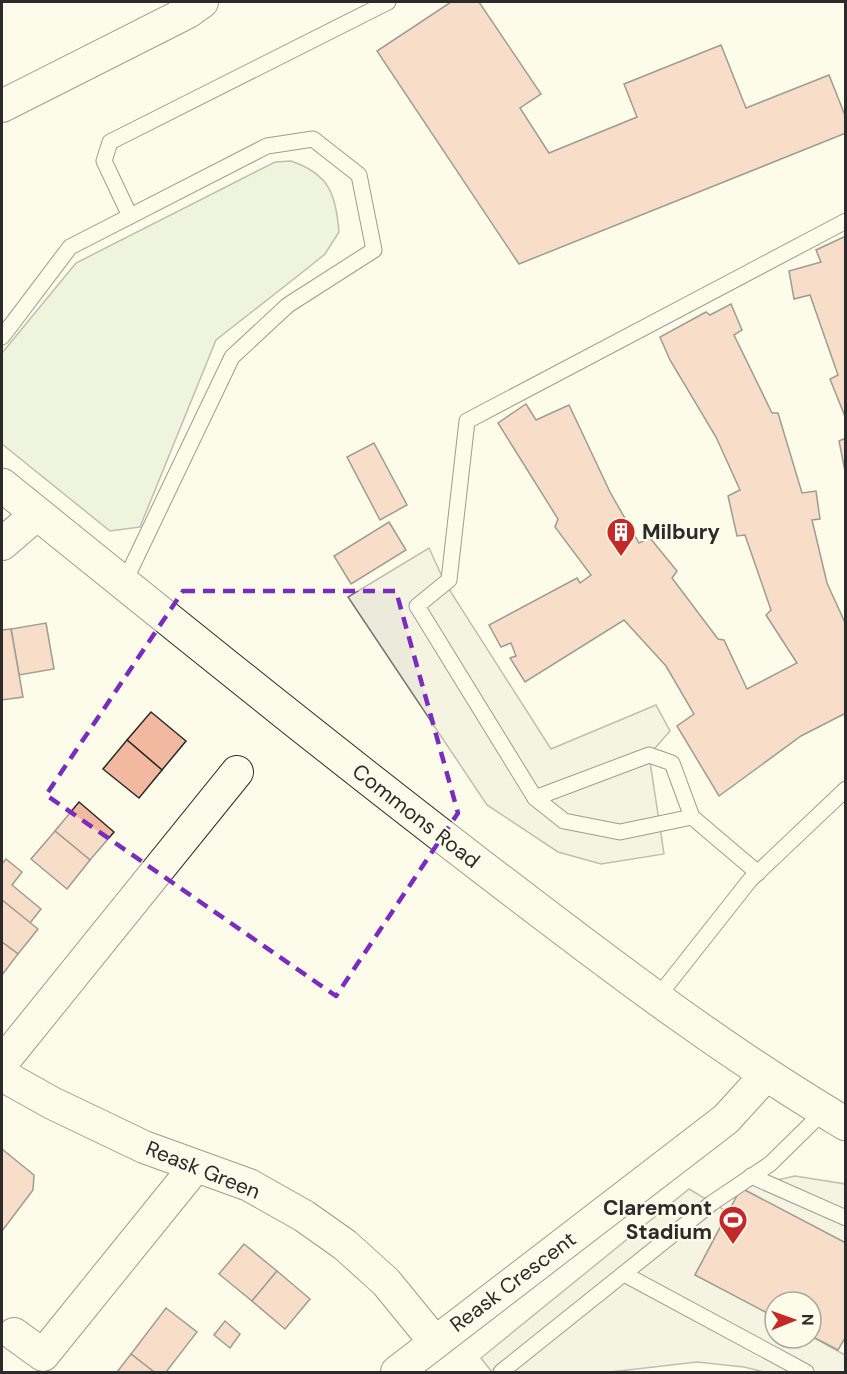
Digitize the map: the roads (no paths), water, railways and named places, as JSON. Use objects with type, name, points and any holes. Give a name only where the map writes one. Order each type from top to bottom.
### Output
[{"type":"street","points":[[2,106],[188,12],[202,2]]},
{"type":"street","name":"Commons Road","points":[[2,485],[123,585],[431,829],[656,999],[766,1075],[835,1118]]},
{"type":"street","points":[[2,544],[37,514]]},
{"type":"street","points":[[2,1063],[237,772]]},
{"type":"street","name":"Reask Green","points":[[2,1075],[51,1103],[144,1147],[249,1185],[304,1216],[345,1245],[386,1282],[435,1342]]},
{"type":"street","name":"Reask Crescent","points":[[397,1372],[726,1119],[766,1075]]},
{"type":"street","points":[[14,1334],[43,1355],[195,1167]]},
{"type":"lane","points":[[130,216],[104,161],[110,142],[388,2]]},
{"type":"lane","points":[[2,338],[70,247],[267,146],[313,139],[359,175],[374,250],[288,305],[232,357],[123,585]]},
{"type":"lane","points":[[692,817],[620,832],[564,821],[535,798],[417,606],[449,580],[467,421],[846,221]]},
{"type":"lane","points":[[535,798],[649,755],[672,763],[692,817],[758,873]]},
{"type":"lane","points":[[656,999],[758,873],[846,789]]},
{"type":"lane","points":[[501,1372],[712,1203],[835,1118]]},
{"type":"lane","points":[[751,1176],[846,1218]]},
{"type":"lane","points":[[624,1274],[806,1372]]},
{"type":"place","name":"Milbury","points":[[621,558]]},
{"type":"place","name":"Claremont Stadium","points":[[733,1246]]}]
